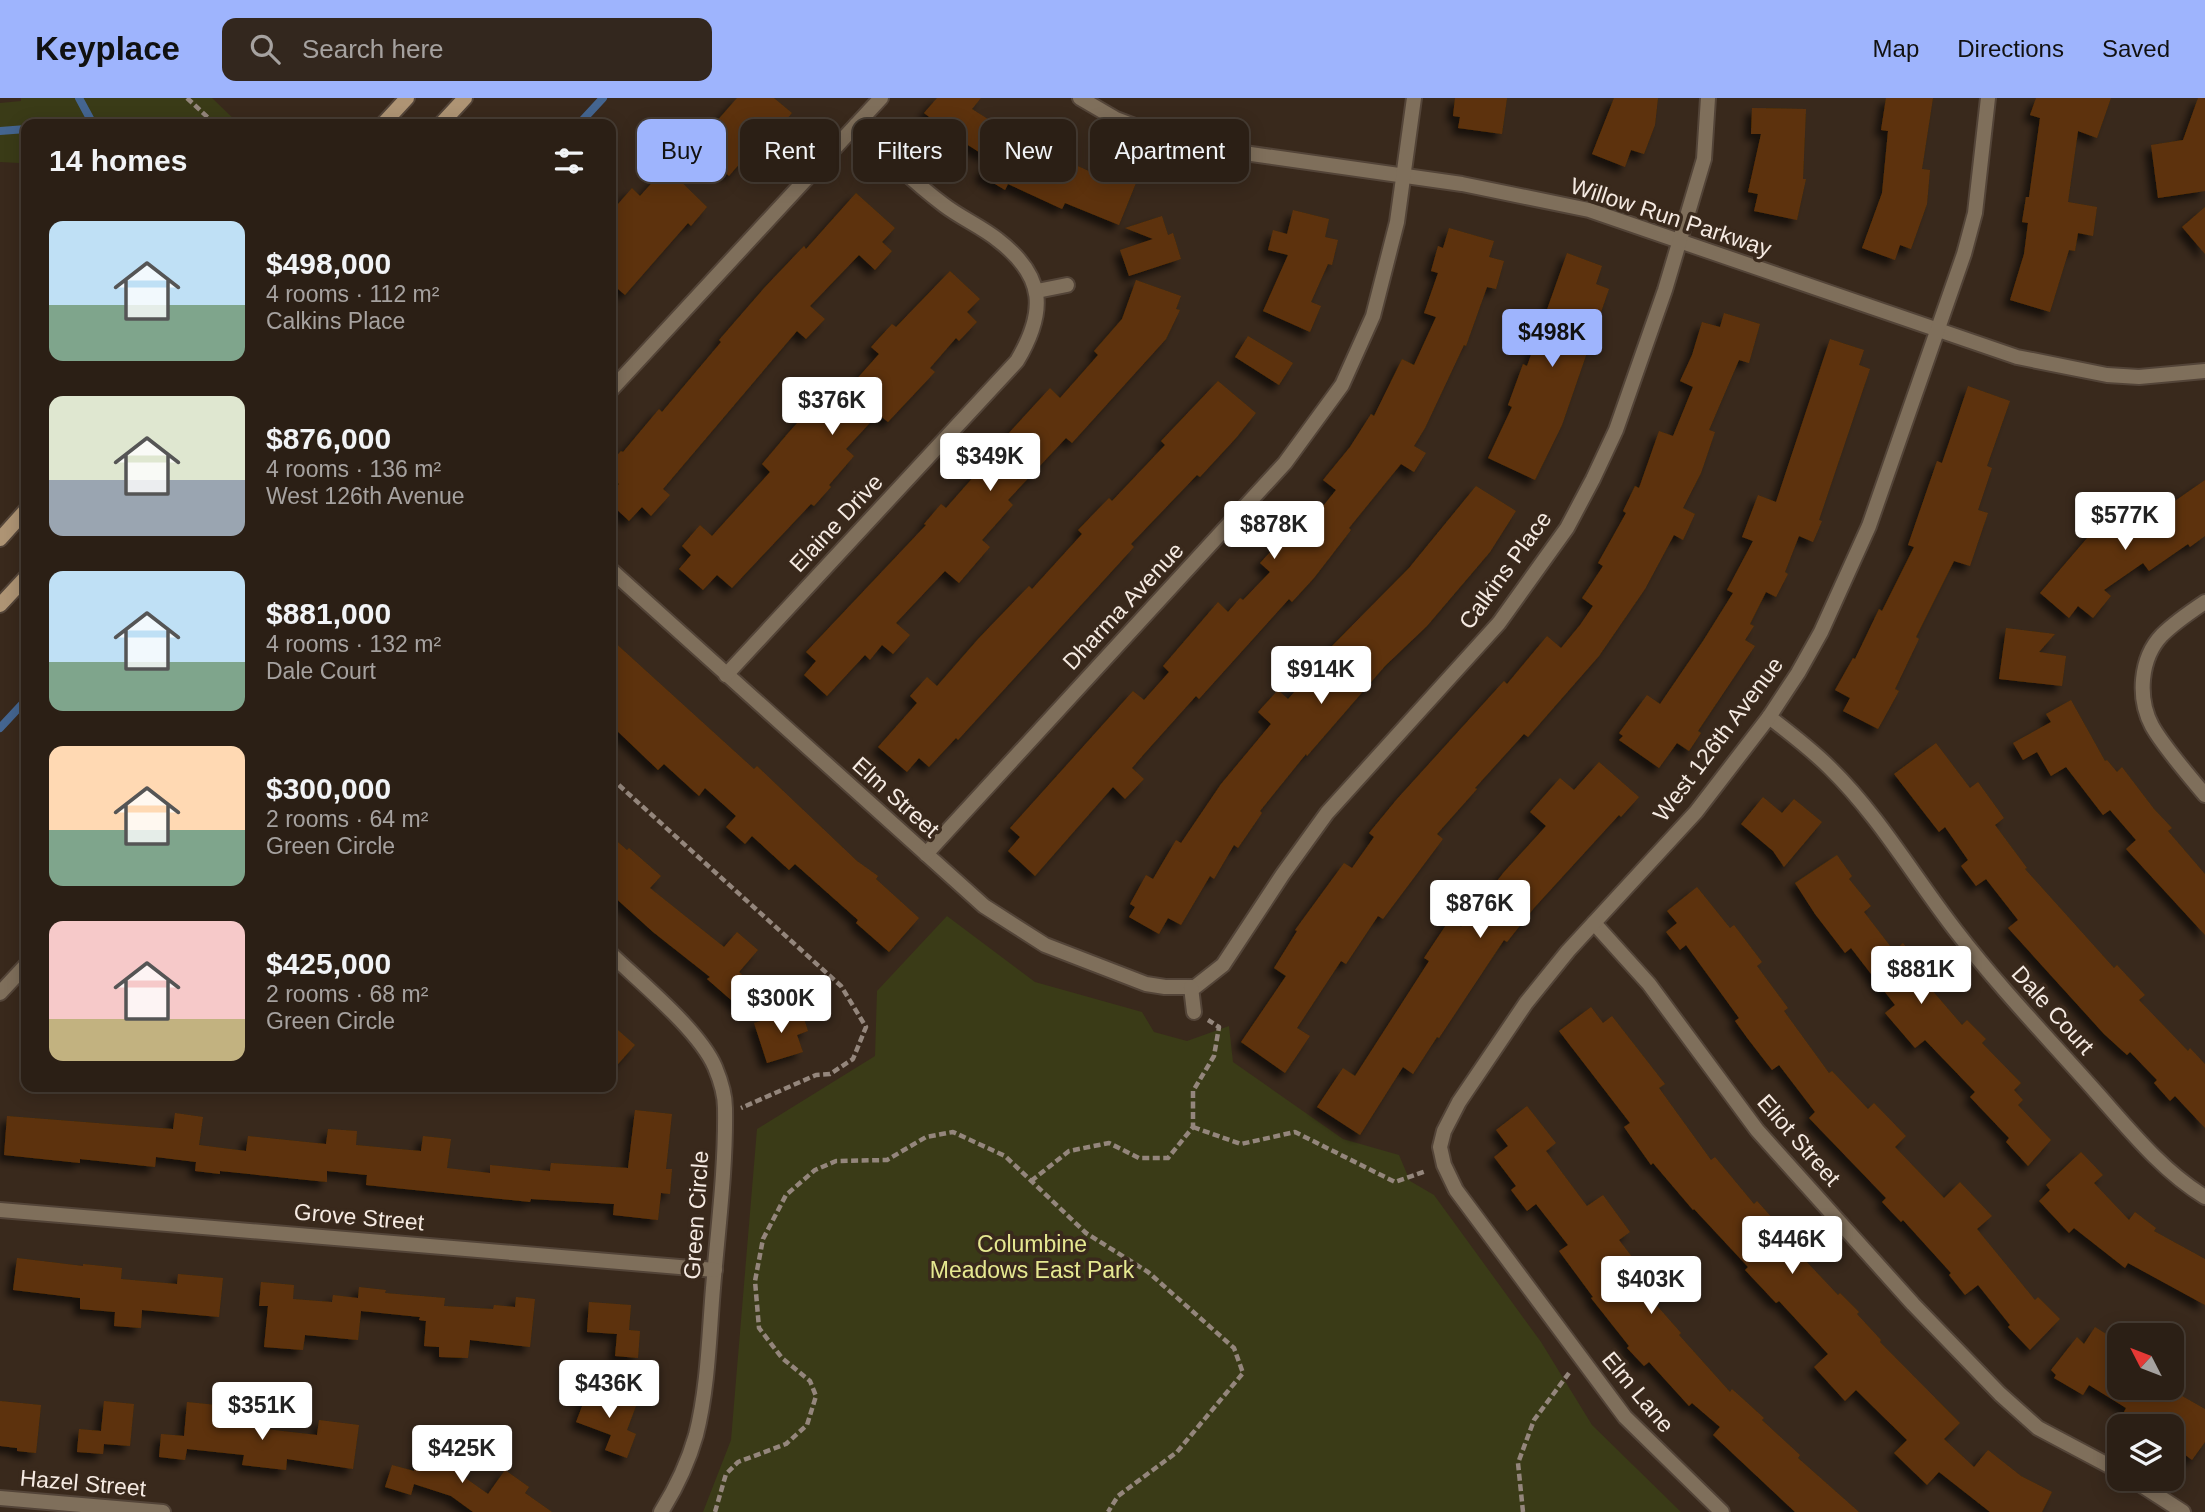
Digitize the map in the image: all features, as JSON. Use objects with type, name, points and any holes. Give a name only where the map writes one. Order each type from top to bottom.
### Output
[{"type":"main road","points":[[388,119],[407,98]]},
{"type":"main road","points":[[446,119],[465,98]]},
{"type":"main road","points":[[0,538],[21,515]]},
{"type":"main road","points":[[0,605],[21,582]]},
{"type":"street","points":[[862,119],[881,98]]},
{"type":"street","name":"Willow Run Parkway","points":[[1080,98],[1128,123],[1161,136],[1209,148],[1462,184],[1589,210],[2017,357],[2107,375],[2161,376],[2205,371]]},
{"type":"street","name":"Dharma Avenue","points":[[926,854],[1285,463],[1342,385],[1373,316],[1397,222],[1414,98]]},
{"type":"street","name":"Calkins Place","points":[[1191,987],[1207,979],[1223,965],[1327,813],[1499,623],[1567,528],[1616,430],[1665,290],[1704,159],[1708,98]]},
{"type":"street","name":"West 126th Avenue","points":[[1442,1158],[1444,1131],[1466,1091],[1526,1003],[1568,951],[1696,812],[1769,718],[1821,632],[1869,526],[1964,254],[1975,213],[1988,98]]},
{"type":"street","points":[[616,385],[853,128]]},
{"type":"street","points":[[916,182],[998,240],[1026,266],[1037,291],[1067,285]]},
{"type":"street","name":"Elaine Drive","points":[[726,675],[1017,361],[1028,343],[1035,323],[1037,291]]},
{"type":"street","name":"Elm Street","points":[[616,575],[984,906],[1045,945],[1146,984],[1191,987]]},
{"type":"street","points":[[2205,602],[2160,637],[2144,674],[2143,694],[2152,727],[2205,795]]},
{"type":"street","name":"Dale Court","points":[[1769,718],[1805,744],[1832,769],[1857,797],[1955,931],[2003,988],[2133,1133],[2175,1175],[2205,1197]]},
{"type":"street","name":"Eliot Street","points":[[1594,923],[1649,984],[1757,1130],[1913,1304],[2000,1394],[2038,1428],[2107,1465]]},
{"type":"street","name":"Green Circle","points":[[616,959],[676,1015],[706,1052],[714,1065],[723,1093],[723,1167],[706,1368],[696,1432],[684,1469],[661,1512]]},
{"type":"street","points":[[0,993],[21,970]]},
{"type":"street","points":[[1191,987],[1194,1012]]},
{"type":"street","name":"Elm Lane","points":[[1442,1158],[1456,1190],[1625,1417],[1721,1512]]},
{"type":"street","name":"Grove Street","points":[[0,1210],[715,1270]]},
{"type":"street","points":[[2151,1491],[2183,1512]]},
{"type":"street","name":"Hazel Street","points":[[0,1499],[163,1512]]},
{"type":"path","points":[[187,98],[210,119]]},
{"type":"path","points":[[616,783],[841,986],[866,1027],[853,1059],[830,1074],[816,1075],[724,1115]]},
{"type":"path","points":[[1031,1181],[1069,1151],[1109,1143],[1139,1158],[1168,1158],[1193,1127],[1193,1091],[1214,1056],[1219,1027],[1194,1012]]},
{"type":"path","points":[[1193,1127],[1241,1144],[1294,1132],[1395,1182],[1442,1158]]},
{"type":"path","points":[[715,1512],[726,1474],[738,1462],[786,1444],[807,1425],[816,1396],[810,1381],[782,1357],[760,1328],[755,1281],[763,1239],[786,1195],[815,1170],[836,1161],[887,1160],[926,1137],[953,1132],[1005,1156],[1086,1233],[1148,1272],[1234,1348],[1242,1373],[1177,1452],[1118,1496],[1108,1512]]},
{"type":"path","points":[[1523,1512],[1518,1463],[1534,1420],[1580,1358]]},
{"type":"green space","points":[[21,98],[212,98],[234,119],[21,119],[21,202],[19,163],[0,162],[0,103],[21,101]]},
{"type":"green space","name":"Columbine Meadows East Park","points":[[947,916],[1035,982],[1142,1012],[1154,1032],[1187,1041],[1229,1026],[1233,1062],[1343,1139],[1399,1155],[1410,1181],[1434,1195],[1541,1342],[1592,1425],[1681,1512],[703,1512],[731,1440],[757,1129],[875,1056],[877,991]]},
{"type":"building","points":[[737,98],[774,98],[792,113],[787,119],[740,119],[740,163],[729,176],[726,173],[726,119],[719,119]]},
{"type":"building","points":[[937,98],[981,98],[972,109],[988,119],[980,119],[980,153],[966,144],[966,119],[932,119],[924,113]]},
{"type":"building","points":[[1455,98],[1507,98],[1502,134],[1458,128],[1460,117],[1453,116]]},
{"type":"building","points":[[1614,98],[1658,98],[1655,125],[1644,154],[1631,150],[1625,167],[1592,154]]},
{"type":"building","points":[[1886,98],[1933,98],[1922,169],[1930,170],[1927,204],[1911,249],[1900,245],[1895,260],[1862,248],[1882,193],[1888,131],[1881,130]]},
{"type":"building","points":[[2036,98],[2111,98],[2097,138],[2078,131],[2068,202],[2097,207],[2093,236],[2078,233],[2075,251],[2069,250],[2050,312],[2010,300],[2024,254],[2028,223],[2022,222],[2026,197],[2029,197],[2040,118],[2030,115]]},
{"type":"building","points":[[2198,98],[2205,98],[2205,191],[2158,198],[2151,145],[2183,140]]},
{"type":"building","points":[[1752,108],[1806,109],[1803,179],[1806,179],[1797,220],[1754,211],[1758,194],[1748,192],[1761,134],[1751,134]]},
{"type":"building","points":[[1076,165],[1090,172],[1090,182],[1136,183],[1119,225],[1065,203],[1062,209],[1008,184],[1005,190],[992,182],[1076,182]]},
{"type":"building","points":[[653,182],[681,182],[707,207],[691,226],[688,223],[625,295],[616,287],[616,206],[632,188],[640,196]]},
{"type":"building","points":[[856,193],[895,228],[882,242],[892,251],[875,270],[859,255],[810,306],[825,319],[806,339],[797,331],[663,489],[670,495],[651,516],[642,507],[629,521],[616,509],[616,487],[619,484],[616,481],[616,456],[623,452],[659,409],[662,412],[765,287],[804,246],[806,249]]},
{"type":"building","points":[[2205,207],[2205,254],[2182,227]]},
{"type":"building","points":[[1293,210],[1329,219],[1325,237],[1338,240],[1332,265],[1328,264],[1311,302],[1321,306],[1310,332],[1263,311],[1288,255],[1268,250],[1273,230],[1287,234]]},
{"type":"building","points":[[1162,216],[1168,235],[1173,233],[1181,259],[1129,276],[1120,250],[1153,239],[1125,228]]},
{"type":"building","points":[[1449,228],[1494,241],[1489,257],[1504,261],[1496,289],[1487,287],[1466,346],[1464,345],[1414,446],[1426,453],[1414,472],[1401,464],[1349,528],[1351,530],[1314,578],[1292,602],[1289,599],[1199,699],[1196,696],[1132,768],[1144,779],[1125,799],[1113,787],[1035,876],[1008,851],[1020,837],[1010,828],[1133,691],[1144,700],[1169,672],[1163,666],[1218,602],[1228,612],[1270,572],[1260,563],[1286,535],[1284,533],[1300,512],[1311,521],[1336,490],[1323,480],[1350,447],[1371,414],[1374,416],[1402,359],[1414,365],[1436,317],[1424,313],[1438,273],[1431,271],[1438,246],[1443,248]]},
{"type":"building","points":[[1567,253],[1602,266],[1596,284],[1609,289],[1562,425],[1535,480],[1488,458],[1512,407],[1508,405],[1523,364],[1527,366]]},
{"type":"building","points":[[950,271],[980,299],[967,312],[977,322],[959,341],[956,338],[930,368],[935,372],[888,422],[878,414],[846,449],[854,456],[829,485],[831,487],[814,506],[811,504],[732,588],[717,575],[703,590],[679,569],[691,555],[682,546],[700,525],[712,536],[770,472],[762,464],[789,432],[819,399],[830,409],[879,354],[871,347],[892,324],[896,327]]},
{"type":"building","points":[[1136,280],[1181,296],[1176,309],[1180,310],[1166,339],[1072,443],[1066,438],[1008,500],[1013,505],[982,540],[990,547],[959,583],[945,571],[896,623],[910,635],[893,654],[882,645],[870,660],[865,655],[827,696],[804,675],[816,661],[806,652],[926,525],[924,524],[941,504],[946,508],[983,466],[990,472],[1017,443],[1008,434],[1050,388],[1060,398],[1098,355],[1094,351],[1122,319]]},
{"type":"building","points":[[1724,313],[1760,324],[1749,363],[1739,360],[1709,430],[1715,432],[1701,473],[1683,508],[1695,514],[1683,540],[1674,535],[1645,589],[1599,656],[1528,737],[1524,734],[1475,788],[1477,789],[1437,834],[1443,839],[1383,919],[1378,916],[1346,964],[1341,961],[1297,1028],[1310,1036],[1285,1073],[1241,1042],[1286,976],[1274,968],[1297,931],[1295,930],[1344,863],[1352,868],[1374,837],[1369,833],[1397,799],[1504,681],[1507,684],[1547,636],[1561,648],[1580,625],[1593,606],[1582,598],[1603,566],[1598,563],[1626,513],[1623,511],[1635,486],[1639,488],[1659,431],[1673,436],[1693,387],[1680,381],[1692,355],[1702,322],[1720,327]]},
{"type":"building","points":[[1248,336],[1293,363],[1279,385],[1235,357]]},
{"type":"building","points":[[1830,339],[1864,350],[1859,365],[1870,369],[1819,520],[1822,521],[1813,542],[1799,536],[1785,572],[1788,574],[1776,597],[1766,592],[1750,624],[1754,626],[1745,640],[1755,646],[1698,731],[1701,733],[1689,751],[1677,743],[1659,768],[1619,740],[1623,736],[1619,733],[1647,695],[1660,704],[1733,593],[1727,590],[1753,541],[1742,537],[1758,495],[1776,502]]},
{"type":"building","points":[[1218,381],[1256,413],[1200,477],[1197,475],[1131,544],[1134,547],[958,740],[956,738],[929,767],[919,758],[907,772],[878,747],[917,703],[910,696],[927,677],[937,686],[1029,586],[1032,589],[1082,534],[1078,530],[1109,498],[1112,501],[1165,445],[1161,441]]},
{"type":"building","points":[[1968,386],[2010,401],[1987,466],[1992,468],[1978,510],[1988,513],[1970,566],[1954,561],[1916,637],[1919,639],[1895,689],[1899,691],[1878,729],[1843,711],[1850,698],[1835,690],[1853,658],[1855,659],[1879,609],[1882,611],[1914,547],[1908,545],[1937,461],[1942,463]]},
{"type":"building","points":[[2205,480],[2205,536],[2190,547],[2188,544],[2149,571],[2143,563],[2104,590],[2111,596],[2093,618],[2078,606],[2069,618],[2040,593],[2094,530],[2126,507],[2139,526]]},
{"type":"building","points":[[1476,486],[1516,511],[1490,552],[1427,626],[1385,666],[1307,756],[1306,754],[1260,811],[1262,813],[1238,848],[1234,845],[1214,879],[1210,876],[1181,925],[1168,918],[1159,934],[1129,917],[1135,907],[1130,904],[1146,875],[1153,879],[1176,840],[1181,843],[1221,784],[1271,724],[1258,712],[1278,690],[1288,699],[1316,668],[1314,666],[1327,651],[1409,568]]},
{"type":"building","points":[[2006,628],[2055,634],[2039,652],[2066,656],[2062,686],[1999,679]]},
{"type":"building","points":[[616,644],[754,769],[757,766],[857,861],[878,876],[876,879],[919,918],[889,952],[856,923],[858,920],[795,864],[789,870],[752,836],[745,844],[726,827],[736,816],[705,788],[699,796],[664,764],[658,770],[616,730]]},
{"type":"building","points":[[2071,700],[2105,761],[2117,772],[2122,767],[2172,828],[2168,831],[2205,874],[2205,935],[2126,849],[2136,840],[2110,810],[2103,815],[2066,767],[2051,776],[2037,752],[2023,760],[2013,743],[2051,722],[2046,714]]},
{"type":"building","points":[[1936,743],[1970,788],[1978,782],[2004,818],[1995,825],[2027,868],[2025,869],[2114,968],[2117,965],[2145,995],[2139,1000],[2188,1051],[2190,1048],[2205,1064],[2205,1128],[2175,1096],[2170,1101],[2154,1083],[2157,1080],[2130,1052],[2127,1055],[2104,1034],[2008,928],[2018,920],[1986,879],[1976,886],[1961,866],[1968,860],[1945,827],[1939,832],[1894,774]]},
{"type":"building","points":[[1599,762],[1639,797],[1621,817],[1619,815],[1534,908],[1507,942],[1504,940],[1413,1074],[1403,1067],[1360,1135],[1317,1107],[1343,1068],[1355,1076],[1429,961],[1424,958],[1450,919],[1461,927],[1504,872],[1546,826],[1530,812],[1560,778],[1574,790]]},
{"type":"building","points":[[1763,797],[1782,813],[1794,799],[1822,822],[1784,867],[1773,851],[1741,824]]},
{"type":"building","points":[[616,840],[661,876],[650,888],[724,947],[737,932],[758,950],[739,972],[756,987],[739,1007],[707,979],[710,977],[616,899]]},
{"type":"building","points":[[1837,855],[1852,876],[1849,879],[1871,906],[1864,912],[1894,951],[1903,943],[1919,964],[1913,968],[1962,1025],[1967,1020],[1986,1039],[1982,1043],[2021,1083],[2014,1090],[2023,1100],[2018,1105],[2051,1140],[2028,1166],[2006,1142],[2009,1138],[1970,1097],[1975,1092],[1925,1040],[1915,1048],[1885,1013],[1895,1005],[1851,948],[1845,953],[1795,883]]},
{"type":"building","points":[[1697,887],[1730,928],[1734,925],[1762,962],[1757,966],[1788,1008],[1784,1011],[1829,1073],[1832,1071],[1868,1109],[1874,1103],[1906,1136],[1895,1147],[1944,1198],[1960,1182],[1992,1216],[1977,1229],[2035,1300],[2038,1297],[2060,1319],[2030,1350],[2008,1327],[2010,1325],[1978,1285],[1965,1295],[1949,1275],[1951,1273],[1903,1220],[1901,1222],[1882,1202],[1886,1198],[1809,1118],[1815,1112],[1779,1065],[1772,1070],[1748,1039],[1735,1021],[1739,1018],[1686,945],[1680,950],[1666,932],[1677,923],[1667,911]]},
{"type":"building","points":[[1591,1007],[1603,1023],[1612,1016],[1665,1084],[1659,1088],[1711,1160],[1715,1157],[1754,1204],[1757,1201],[1775,1221],[1771,1224],[1838,1295],[1840,1293],[1859,1312],[1857,1314],[1880,1342],[1960,1423],[1944,1439],[1974,1467],[1988,1450],[2021,1476],[2052,1492],[2042,1512],[1990,1512],[1939,1472],[1927,1485],[1894,1453],[1907,1440],[1856,1390],[1845,1401],[1814,1367],[1828,1354],[1779,1301],[1776,1303],[1745,1270],[1748,1267],[1693,1210],[1653,1163],[1651,1165],[1624,1127],[1630,1123],[1559,1031]]},
{"type":"building","points":[[801,1009],[808,1031],[797,1035],[803,1052],[767,1063],[754,1023]]},
{"type":"building","points":[[616,1028],[635,1045],[616,1066]]},
{"type":"building","points":[[1527,1106],[1556,1143],[1546,1151],[1587,1206],[1603,1195],[1630,1232],[1619,1240],[1653,1284],[1644,1291],[1681,1333],[1679,1335],[1730,1392],[1732,1389],[1764,1418],[1762,1420],[1800,1455],[1798,1458],[1859,1512],[1795,1512],[1713,1435],[1720,1427],[1692,1403],[1689,1406],[1649,1362],[1644,1366],[1627,1348],[1629,1346],[1591,1298],[1593,1297],[1559,1251],[1568,1245],[1536,1204],[1527,1211],[1511,1190],[1516,1186],[1494,1157],[1508,1146],[1496,1130]]},
{"type":"building","points":[[635,1110],[672,1114],[666,1169],[672,1169],[670,1194],[661,1193],[658,1220],[613,1215],[614,1204],[531,1199],[530,1202],[366,1185],[367,1175],[327,1171],[327,1182],[195,1171],[196,1162],[156,1157],[155,1167],[4,1155],[7,1116],[173,1129],[175,1113],[203,1117],[199,1145],[246,1151],[248,1136],[326,1144],[328,1129],[357,1131],[356,1145],[421,1151],[423,1136],[451,1139],[447,1168],[490,1173],[490,1165],[550,1171],[551,1163],[628,1168]]},
{"type":"building","points":[[2081,1152],[2103,1175],[2094,1183],[2129,1220],[2135,1212],[2156,1228],[2154,1231],[2205,1259],[2205,1305],[2128,1263],[2125,1268],[2074,1228],[2069,1233],[2039,1201],[2050,1190],[2046,1185]]},
{"type":"building","points":[[17,1258],[122,1268],[121,1279],[177,1284],[178,1274],[223,1278],[219,1317],[142,1310],[141,1328],[114,1326],[115,1312],[80,1309],[80,1298],[13,1290]]},
{"type":"building","points":[[261,1282],[294,1285],[293,1299],[332,1302],[333,1295],[358,1298],[359,1287],[386,1290],[385,1293],[445,1298],[444,1306],[493,1309],[494,1305],[515,1307],[516,1297],[535,1299],[530,1347],[470,1340],[468,1358],[439,1357],[439,1347],[424,1346],[426,1321],[419,1320],[420,1317],[361,1311],[358,1340],[305,1335],[303,1350],[264,1347],[268,1306],[259,1306]]},
{"type":"building","points":[[589,1302],[631,1305],[629,1330],[640,1331],[638,1358],[615,1356],[617,1334],[587,1332]]},
{"type":"building","points":[[2095,1327],[2107,1334],[2107,1396],[2089,1385],[2083,1395],[2054,1378],[2056,1375],[2051,1370],[2077,1337],[2084,1344]]},
{"type":"building","points":[[589,1388],[636,1406],[627,1430],[636,1434],[627,1458],[605,1450],[611,1435],[576,1422]]},
{"type":"building","points":[[2184,1397],[2205,1409],[2205,1442],[2192,1460],[2184,1454],[2184,1414],[2128,1414],[2124,1412],[2126,1408],[2113,1400],[2184,1400]]},
{"type":"building","points":[[0,1401],[41,1405],[36,1453],[0,1446]]},
{"type":"building","points":[[104,1401],[134,1404],[130,1446],[104,1444],[103,1454],[77,1452],[79,1429],[101,1431]]},
{"type":"building","points":[[187,1402],[217,1405],[215,1423],[317,1435],[319,1420],[359,1425],[353,1469],[287,1459],[286,1470],[242,1465],[244,1455],[187,1449],[185,1460],[159,1457],[161,1434],[184,1436]]},
{"type":"building","points":[[423,1443],[451,1452],[447,1465],[488,1494],[505,1470],[529,1487],[525,1493],[552,1512],[473,1512],[451,1496],[414,1484],[411,1495],[385,1487],[392,1465],[414,1471]]},
{"type":"waterway","points":[[79,98],[90,119]]},
{"type":"waterway","points":[[584,119],[603,98]]},
{"type":"waterway","points":[[0,131],[21,129]]},
{"type":"waterway","points":[[0,728],[21,705]]}]
